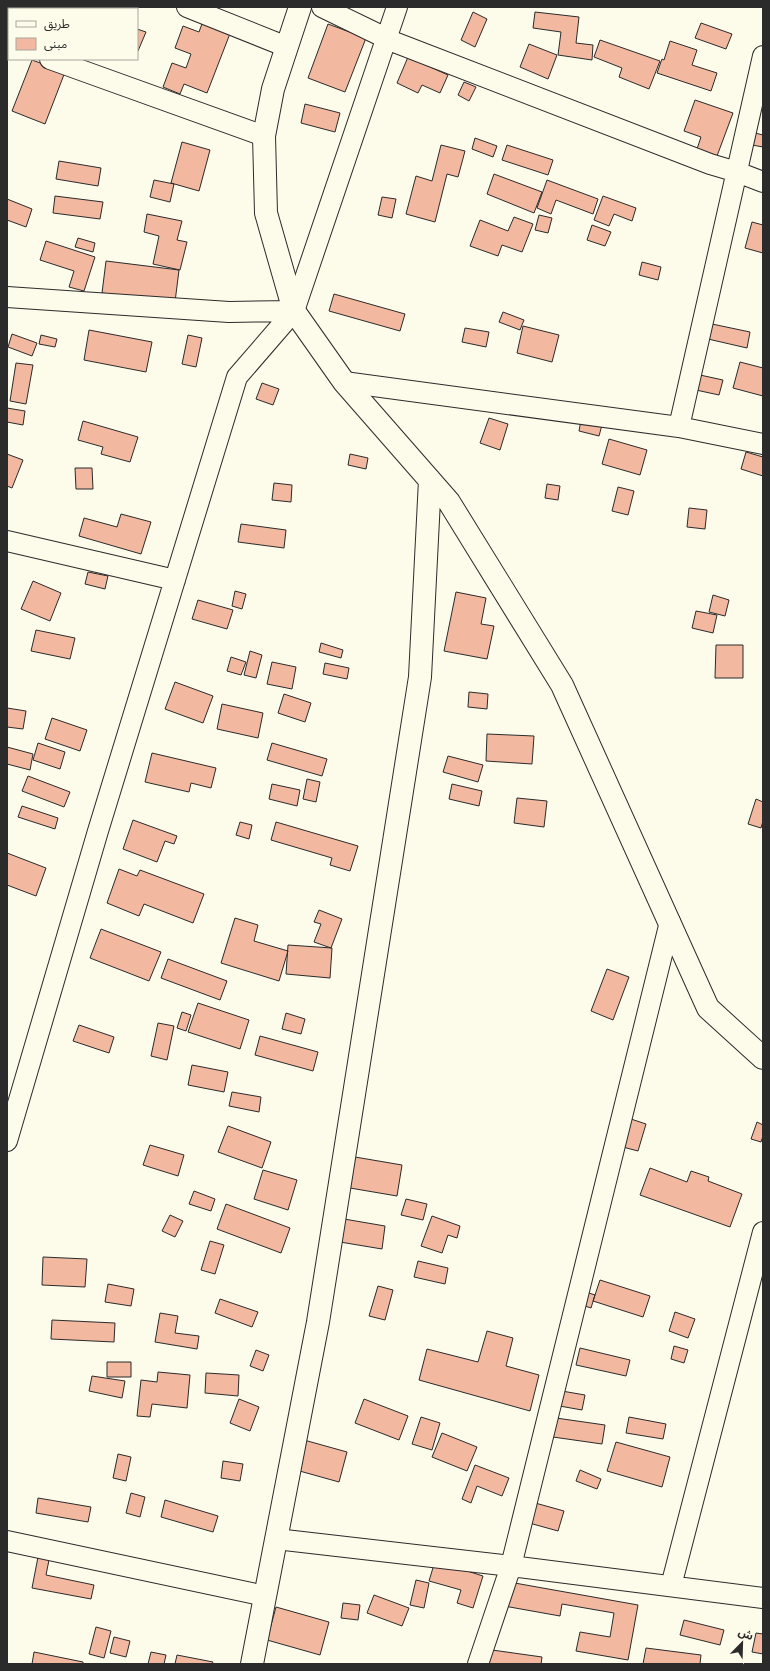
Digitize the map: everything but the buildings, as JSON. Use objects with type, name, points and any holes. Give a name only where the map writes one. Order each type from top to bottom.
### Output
[{"type":"street","points":[[187,7],[287,47]]},
{"type":"street","points":[[300,7],[273,89],[264,136],[266,214],[294,311],[344,382],[449,502],[562,685],[708,1008],[763,1058]]},
{"type":"street","points":[[322,7],[387,38],[710,164],[763,182]]},
{"type":"street","points":[[7,1141],[100,824],[237,377],[294,311],[397,7]]},
{"type":"street","points":[[680,427],[763,56]]},
{"type":"street","points":[[53,60],[264,136]]},
{"type":"street","points":[[7,297],[229,312],[294,311]]},
{"type":"street","points":[[344,382],[680,427],[763,444]]},
{"type":"street","points":[[252,1664],[318,1322],[420,677],[430,480]]},
{"type":"street","points":[[7,541],[175,580]]},
{"type":"street","points":[[478,1664],[511,1566],[670,922]]},
{"type":"street","points":[[671,1586],[763,1232]]},
{"type":"street","points":[[276,1539],[511,1566],[763,1598]]},
{"type":"street","points":[[7,1542],[265,1596]]}]
